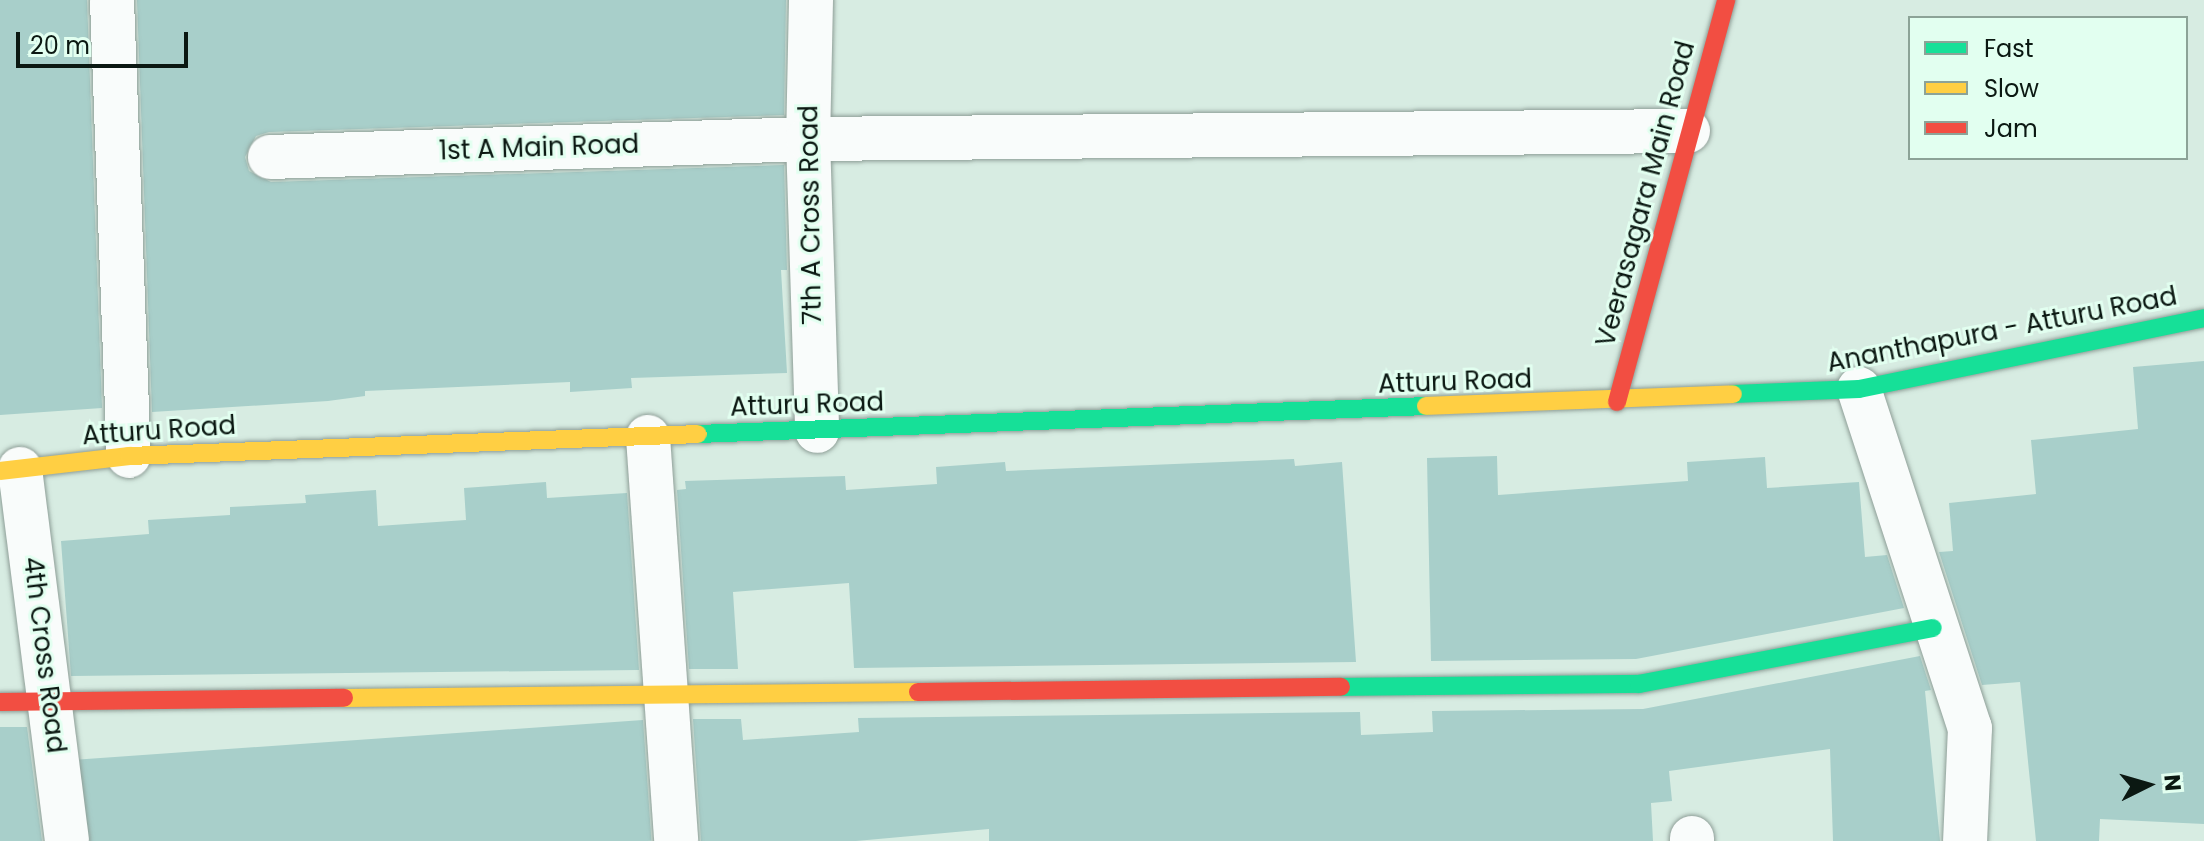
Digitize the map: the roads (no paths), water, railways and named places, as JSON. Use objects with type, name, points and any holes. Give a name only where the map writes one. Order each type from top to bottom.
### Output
[{"type":"street","points":[[112,0],[129,456]]},
{"type":"street","name":"7th A Cross Road","points":[[811,0],[808,139],[817,431]]},
{"type":"street","name":"Veerasagara Main Road","points":[[1617,402],[1726,0]]},
{"type":"street","name":"1st A Main Road","points":[[270,157],[808,139],[1688,131]]},
{"type":"street","name":"Ananthapura - Atturu Road","points":[[1617,402],[1859,389],[2204,318]]},
{"type":"street","points":[[1859,389],[1933,628],[1970,728],[1965,841]]},
{"type":"street","name":"Atturu Road","points":[[10,470],[129,456],[1617,402]]},
{"type":"street","points":[[648,437],[676,841]]},
{"type":"street","name":"4th Cross Road","points":[[10,470],[49,700],[67,841]]},
{"type":"street","points":[[0,702],[1639,684],[1933,628]]}]
